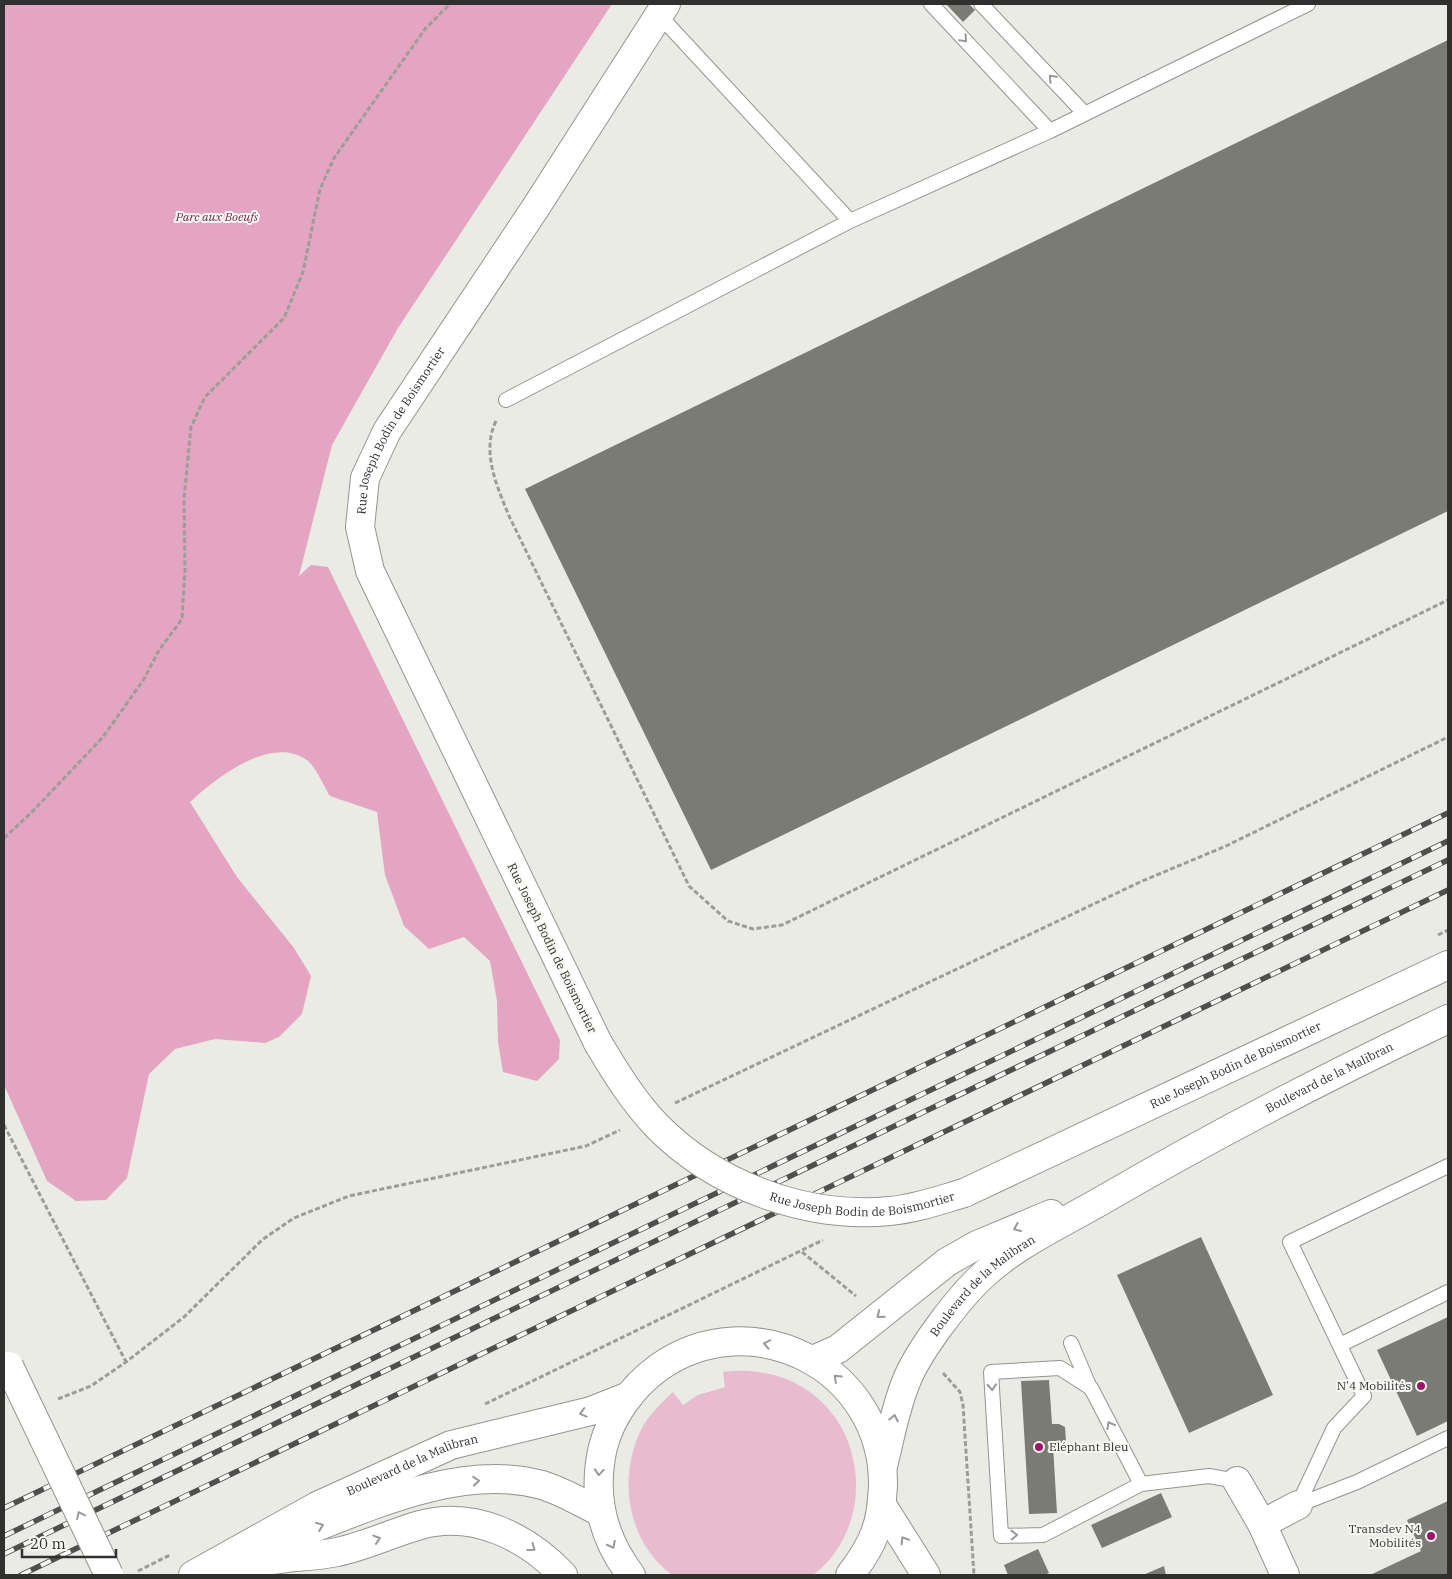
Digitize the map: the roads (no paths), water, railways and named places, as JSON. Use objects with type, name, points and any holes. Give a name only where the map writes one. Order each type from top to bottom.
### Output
[{"type":"main road","name":"Rue Joseph Bodin de Boismortier","points":[[663,10],[536,207],[387,432],[365,478],[360,527],[370,571],[598,1043],[621,1082],[658,1127],[676,1144],[706,1165],[746,1186],[797,1204],[854,1211],[890,1211],[964,1193],[1448,965]]},
{"type":"main road","name":"Boulevard de la Malibran","points":[[883,1466],[896,1408],[906,1380],[943,1321],[977,1281],[1001,1260],[1158,1168],[1331,1074],[1448,1019]]},
{"type":"main road","name":"Boulevard de la Malibran","points":[[813,1360],[838,1349],[947,1262],[977,1245],[1158,1168]]},
{"type":"main road","points":[[631,1575],[620,1561],[608,1537],[600,1512],[598,1487],[600,1462],[605,1438],[615,1416],[646,1377],[667,1362],[690,1350],[715,1343],[740,1341],[766,1343],[790,1349],[813,1360],[834,1375],[853,1394],[867,1416],[877,1440],[883,1466],[882,1505],[876,1532],[864,1556],[850,1575]]},
{"type":"main road","points":[[6,1361],[109,1575]]},
{"type":"main road","name":"Boulevard de la Malibran","points":[[201,1571],[317,1506],[451,1445],[591,1411],[629,1396]]},
{"type":"main road","name":"Boulevard de la Malibran","points":[[201,1571],[398,1497],[457,1483],[517,1480],[543,1485],[600,1512]]},
{"type":"main road","points":[[1237,1481],[1262,1524],[1285,1575]]},
{"type":"main road","points":[[882,1505],[926,1575]]},
{"type":"main road","points":[[1262,1524],[1298,1506]]},
{"type":"main road","points":[[201,1571],[337,1552],[422,1524],[446,1521],[474,1522],[499,1530],[522,1541],[543,1556],[563,1575]]},
{"type":"lane","points":[[931,4],[1050,131]]},
{"type":"lane","points":[[981,4],[1085,114]]},
{"type":"lane","points":[[506,400],[850,221],[1050,131],[1308,4]]},
{"type":"lane","points":[[663,10],[850,221]]},
{"type":"lane","points":[[1298,1506],[1334,1428],[1364,1396],[1290,1242],[1448,1166]]},
{"type":"lane","points":[[1340,1345],[1448,1292]]},
{"type":"lane","points":[[1071,1343],[1091,1388],[1141,1484]]},
{"type":"lane","points":[[1091,1388],[1060,1368],[991,1372],[1001,1536],[1042,1535],[1141,1484],[1209,1476],[1237,1481]]},
{"type":"lane","points":[[1298,1506],[1357,1482],[1448,1438]]},
{"type":"railway","points":[[4,1508],[1448,813]]},
{"type":"railway","points":[[4,1536],[1448,841]]},
{"type":"railway","points":[[4,1554],[1448,860]]},
{"type":"railway","points":[[21,1575],[1448,890]]},
{"type":"place","name":"N'4 Mobilités","points":[[1421,1386]]},
{"type":"place","name":"Eléphant Bleu","points":[[1039,1447]]},
{"type":"place","name":"Transdev N4 Mobilités","points":[[1431,1536]]},
{"type":"park label","name":"Parc aux Boeufs","points":[[217,217]]}]
